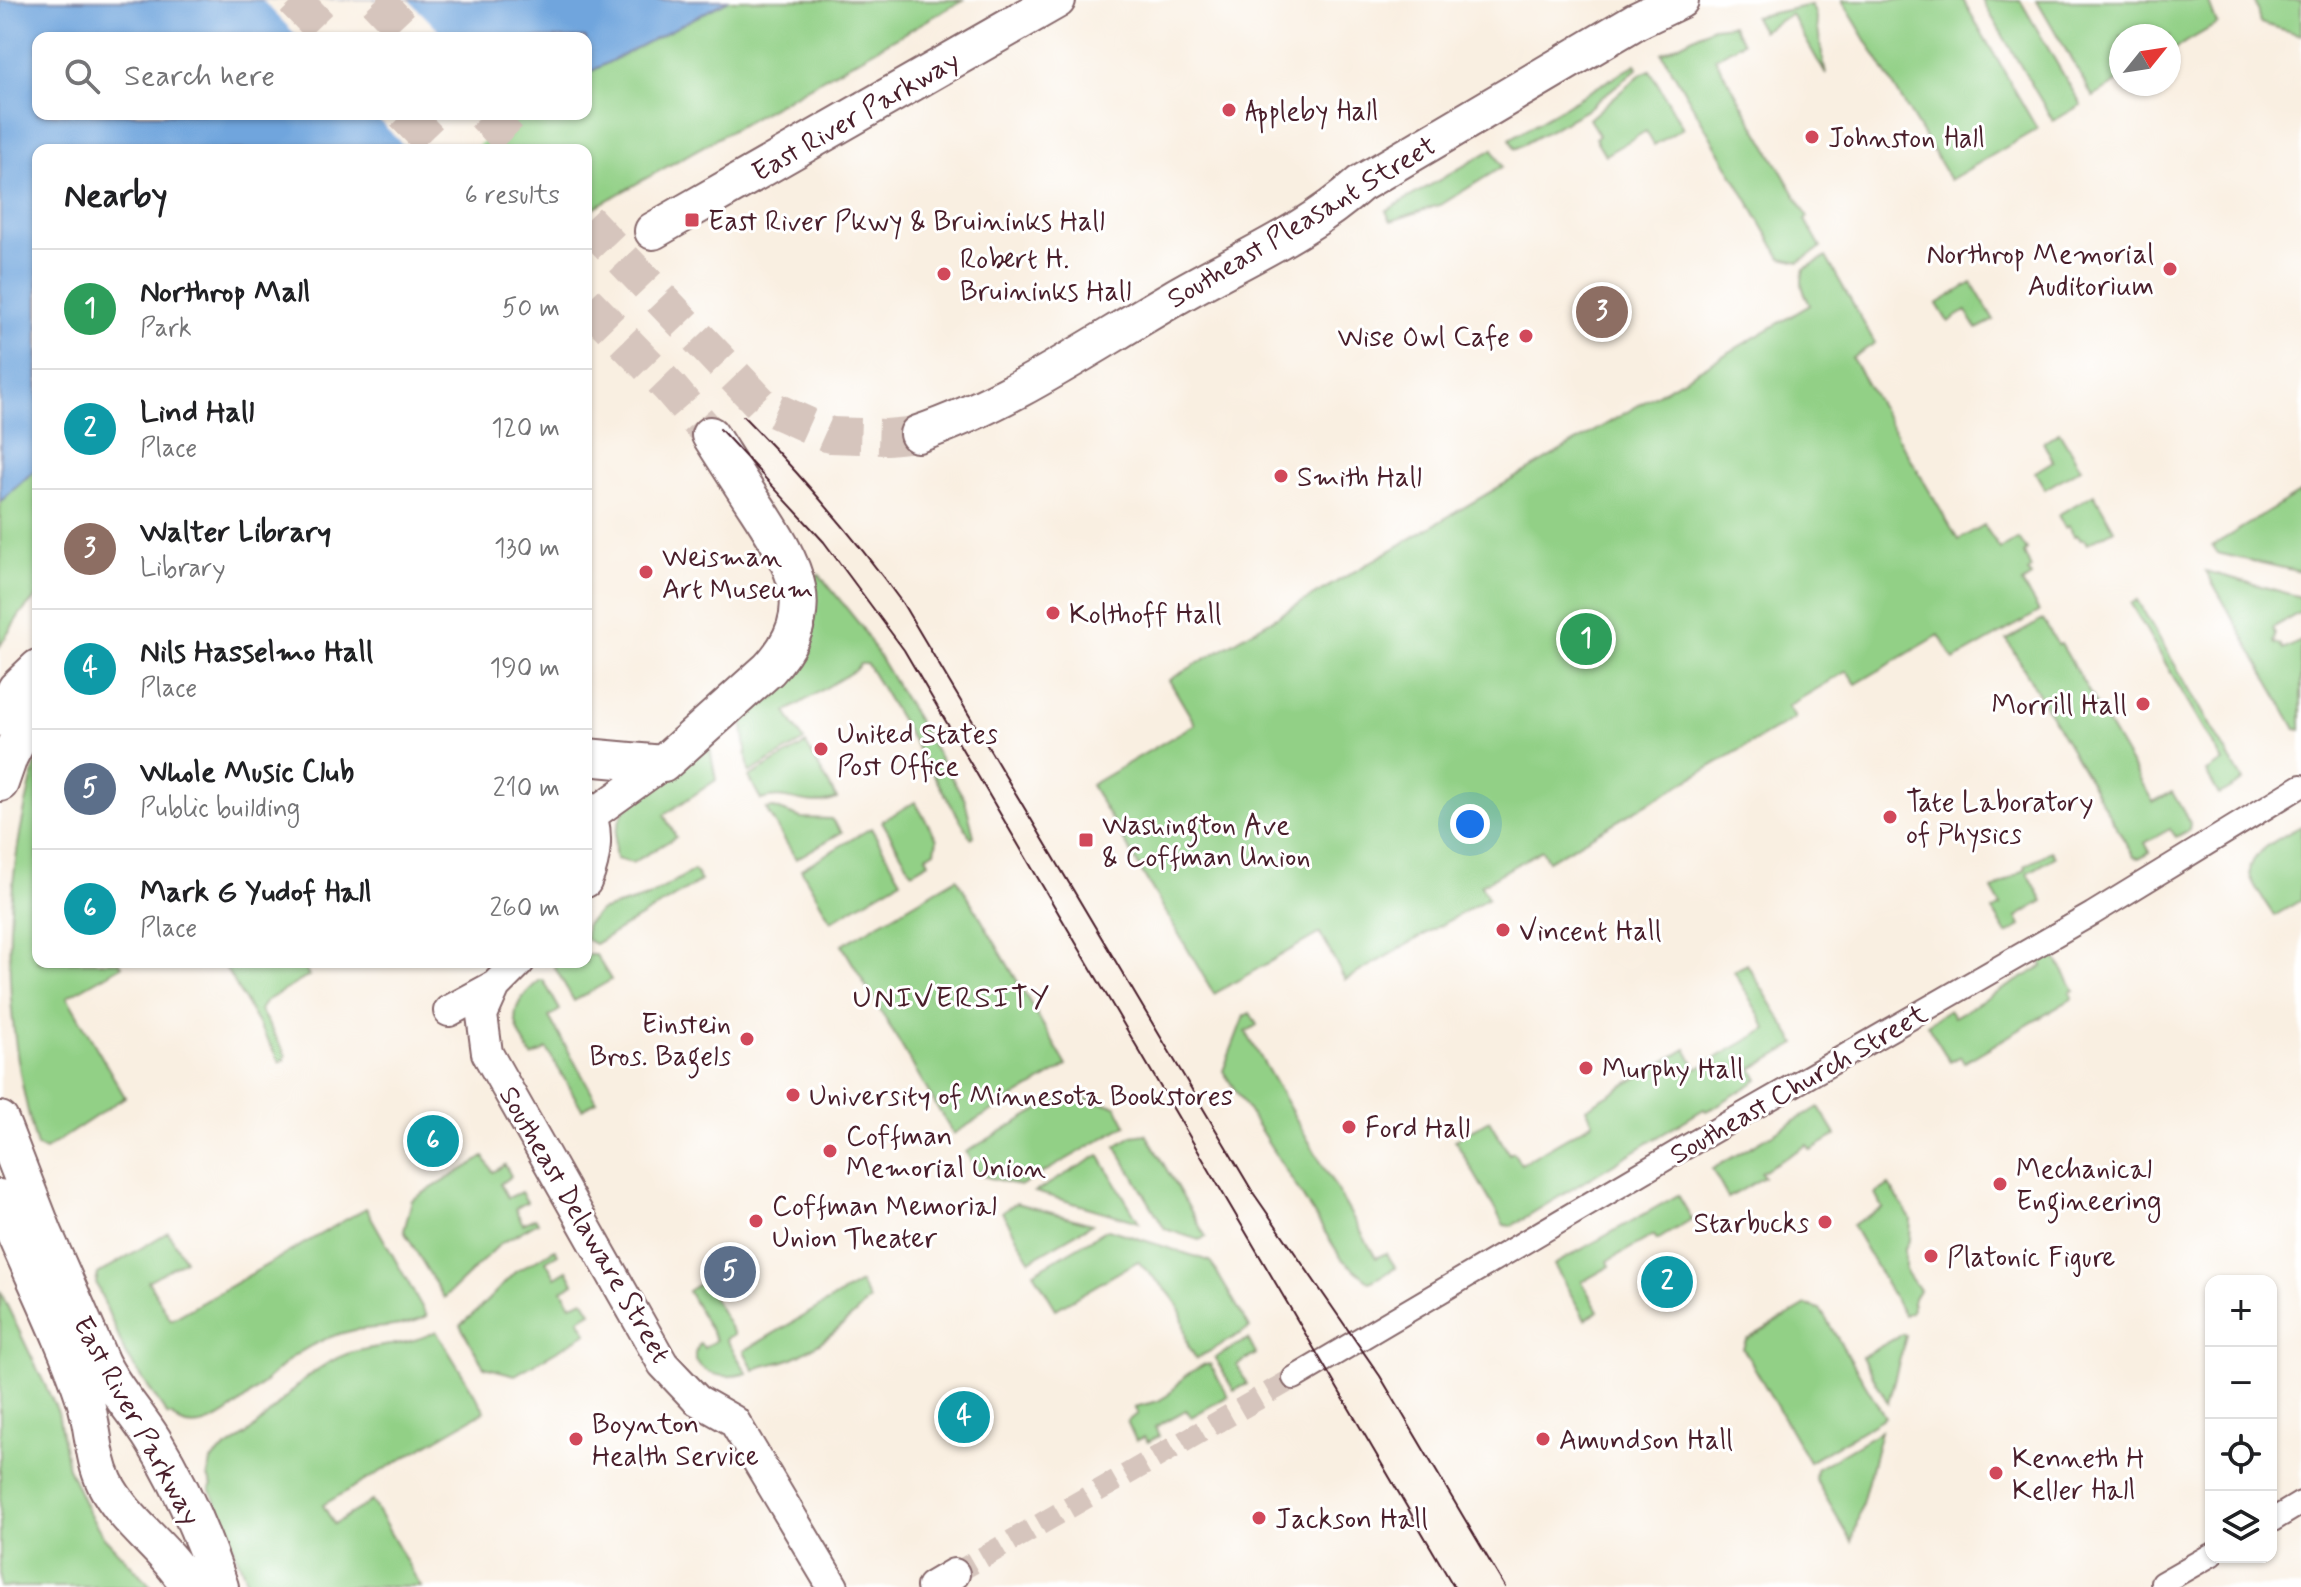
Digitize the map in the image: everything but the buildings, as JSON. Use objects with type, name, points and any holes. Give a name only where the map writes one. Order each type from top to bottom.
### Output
[{"type":"street","name":"East River Parkway","points":[[653,231],[1057,0]]},
{"type":"street","name":"Southeast Pleasant Street","points":[[918,434],[962,419],[1041,377],[1173,298],[1333,209],[1360,184],[1636,21],[1680,0]]},
{"type":"street","points":[[592,808],[663,764],[782,654],[792,635],[798,610],[793,567],[710,435]]},
{"type":"street","points":[[0,721],[16,689],[32,674]]},
{"type":"street","points":[[0,783],[9,757],[32,713]]},
{"type":"street","points":[[592,758],[663,764]]},
{"type":"street","name":"Southeast Church Street","points":[[1294,1378],[1691,1144],[2092,914],[2301,786]]},
{"type":"street","points":[[592,824],[595,837],[592,867]]},
{"type":"street","name":"Southeast Delaware Street","points":[[513,968],[495,986],[482,1015],[487,1053],[663,1364],[697,1400],[734,1421],[833,1587]]},
{"type":"street","points":[[449,1011],[495,986]]},
{"type":"street","name":"East River Parkway","points":[[0,1120],[101,1363],[167,1464],[196,1522],[220,1587]]},
{"type":"street","name":"East River Parkway","points":[[0,1198],[85,1401],[93,1448],[107,1486],[189,1587]]},
{"type":"street","points":[[2277,1517],[2301,1503]]},
{"type":"street","points":[[2162,1583],[2205,1558]]},
{"type":"green space","points":[[729,0],[963,0],[592,209],[592,144],[473,144],[507,120],[592,120],[592,71]]},
{"type":"green space","points":[[1842,0],[1963,0],[2037,129],[1950,180]]},
{"type":"green space","points":[[1982,0],[2020,0],[2081,105],[2053,121]]},
{"type":"green space","points":[[2037,0],[2208,0],[2217,24],[2181,45],[2181,24],[2109,24],[2109,87],[2093,97]]},
{"type":"green space","points":[[2255,0],[2301,0],[2301,35],[2260,23]]},
{"type":"green space","points":[[1811,5],[1826,75],[1791,14],[1762,31],[1754,17]]},
{"type":"green space","points":[[1732,25],[1743,42],[1715,58],[1808,217],[1805,220],[1821,248],[1799,262],[1781,258],[1662,53],[1713,27]]},
{"type":"green space","points":[[1636,64],[1638,68],[1585,111],[1515,149],[1510,139]]},
{"type":"green space","points":[[1650,70],[1683,128],[1654,145],[1646,131],[1605,155],[1595,138],[1599,135],[1589,119],[1641,74]]},
{"type":"green space","points":[[1493,149],[1502,167],[1442,204],[1391,221],[1386,211]]},
{"type":"green space","points":[[1826,257],[1875,343],[1852,358],[1958,540],[1984,525],[2000,549],[2019,538],[2027,550],[2024,553],[2031,569],[2028,572],[2031,577],[2022,583],[2039,612],[1954,660],[1939,635],[1856,684],[1847,671],[1788,706],[1795,718],[1548,861],[1542,850],[1481,885],[1488,898],[1345,980],[1320,933],[1214,994],[1091,785],[1195,724],[1169,680],[1810,305],[1802,284],[1804,269]]},
{"type":"green space","points":[[1972,283],[1994,320],[1977,329],[1966,311],[1948,322],[1937,304]]},
{"type":"green space","points":[[2059,432],[2081,468],[2045,489],[2035,472],[2053,461],[2043,442]]},
{"type":"green space","points":[[32,473],[32,601],[0,646],[0,502]]},
{"type":"green space","points":[[2301,492],[2301,572],[2217,553],[2212,546]]},
{"type":"green space","points":[[2094,494],[2114,529],[2087,544],[2084,539],[2074,536],[2069,526],[2065,528],[2058,515]]},
{"type":"green space","points":[[2206,571],[2301,597],[2301,612],[2272,628],[2274,643],[2283,650],[2301,641],[2301,730],[2296,729]]},
{"type":"green space","points":[[819,574],[861,626],[965,800],[974,836],[971,838],[867,664],[860,664],[786,712],[804,741],[749,773],[741,711],[786,676],[803,654],[813,628],[812,578]]},
{"type":"green space","points":[[2137,600],[2243,781],[2219,795],[2206,772],[2223,762],[2131,604]]},
{"type":"green space","points":[[2043,620],[2058,645],[2061,644],[2153,802],[2172,792],[2190,823],[2189,830],[2176,837],[2170,829],[2145,843],[2150,852],[2139,858],[2134,857],[2007,640]]},
{"type":"green space","points":[[709,744],[716,780],[664,815],[676,837],[632,863],[616,859],[616,834],[624,810]]},
{"type":"green space","points":[[806,744],[837,799],[815,803],[780,797],[761,800],[749,777]]},
{"type":"green space","points":[[32,782],[32,968],[118,968],[67,997],[125,1097],[45,1150],[37,1147],[25,1098],[11,1000],[11,903]]},
{"type":"green space","points":[[915,802],[937,839],[935,851],[926,856],[929,862],[912,872],[882,821]]},
{"type":"green space","points":[[774,808],[801,818],[831,819],[842,832],[796,859],[766,809]]},
{"type":"green space","points":[[2301,826],[2301,900],[2274,916],[2253,883],[2250,869],[2267,846]]},
{"type":"green space","points":[[871,828],[901,880],[831,921],[801,869]]},
{"type":"green space","points":[[2051,851],[2055,857],[2028,873],[2043,901],[2017,917],[2021,926],[2007,934],[1993,911],[2001,906],[1992,890]]},
{"type":"green space","points":[[694,870],[701,881],[595,944],[592,942],[592,918],[600,911],[648,897]]},
{"type":"green space","points":[[957,878],[1067,1066],[953,1134],[842,945]]},
{"type":"green space","points":[[2052,951],[2074,990],[2070,992],[2073,998],[1965,1062],[1961,1056],[1950,1062],[1927,1024],[1949,1010],[1954,1017],[2043,966],[2039,957]]},
{"type":"green space","points":[[592,955],[596,955],[611,980],[574,1001],[555,968],[592,968]]},
{"type":"green space","points":[[1747,964],[1796,1044],[1752,1069],[1758,1080],[1714,1107],[1704,1109],[1511,1226],[1504,1225],[1455,1140],[1489,1120],[1509,1154],[1513,1152],[1521,1164],[1593,1122],[1586,1108],[1686,1049],[1697,1069],[1767,1029],[1734,971]]},
{"type":"green space","points":[[225,968],[304,968],[309,976],[266,1001],[260,1010],[286,1055],[280,1062]]},
{"type":"green space","points":[[543,980],[560,1010],[549,1017],[597,1101],[582,1109],[547,1049],[532,1057],[517,1025],[515,1016],[521,1000]]},
{"type":"green space","points":[[1250,1013],[1257,1025],[1246,1032],[1376,1258],[1386,1253],[1396,1268],[1370,1282],[1342,1259],[1223,1071],[1244,1016]]},
{"type":"green space","points":[[1064,1095],[1066,1100],[1075,1096],[1116,1106],[1126,1125],[1020,1186],[979,1175],[966,1152]]},
{"type":"green space","points":[[1819,1107],[1836,1135],[1811,1150],[1807,1145],[1761,1172],[1764,1177],[1728,1198],[1712,1169]]},
{"type":"green space","points":[[1146,1134],[1206,1237],[1199,1240],[1165,1229],[1116,1146],[1132,1136]]},
{"type":"green space","points":[[1099,1155],[1139,1222],[1035,1192]]},
{"type":"green space","points":[[484,1157],[493,1172],[505,1165],[511,1176],[500,1184],[508,1198],[521,1192],[527,1202],[515,1209],[523,1224],[535,1218],[538,1222],[500,1244],[444,1298],[404,1231],[412,1200]]},
{"type":"green space","points":[[1889,1185],[1911,1219],[1910,1239],[1905,1248],[1905,1270],[1919,1290],[1911,1312],[1904,1315],[1852,1225],[1882,1208],[1875,1194]]},
{"type":"green space","points":[[1678,1195],[1692,1219],[1657,1240],[1654,1235],[1608,1261],[1610,1266],[1582,1282],[1598,1311],[1585,1319],[1554,1265]]},
{"type":"green space","points":[[1016,1203],[1092,1224],[1030,1260],[1002,1212]]},
{"type":"green space","points":[[366,1208],[427,1316],[401,1325],[332,1336],[297,1354],[236,1406],[201,1425],[185,1425],[168,1416],[125,1353],[96,1283],[98,1274],[168,1232],[185,1260],[148,1281],[171,1320]]},
{"type":"green space","points":[[1108,1229],[1210,1261],[1250,1328],[1196,1359],[1188,1344],[1180,1309],[1138,1261],[1056,1309],[1034,1272]]},
{"type":"green space","points":[[555,1249],[558,1254],[546,1261],[555,1277],[567,1270],[574,1283],[562,1290],[571,1305],[583,1299],[591,1312],[579,1319],[587,1333],[515,1375],[484,1367],[460,1325],[515,1272]]},
{"type":"green space","points":[[704,1281],[734,1334],[726,1339],[747,1373],[718,1375],[695,1360],[700,1343],[704,1348],[716,1340],[688,1291]]},
{"type":"green space","points":[[860,1283],[869,1300],[842,1326],[801,1354],[754,1370],[744,1351]]},
{"type":"green space","points":[[0,1291],[58,1412],[68,1468],[88,1512],[104,1537],[152,1587],[0,1587]]},
{"type":"green space","points":[[1806,1305],[1820,1309],[1885,1417],[1809,1462],[1743,1348],[1746,1340]]},
{"type":"green space","points":[[436,1331],[485,1411],[323,1505],[334,1524],[372,1501],[421,1587],[249,1587],[210,1488],[212,1485],[208,1477],[211,1461],[251,1431],[307,1378],[332,1361],[347,1354],[414,1340]]},
{"type":"green space","points":[[1903,1334],[1906,1336],[1888,1403],[1862,1357]]},
{"type":"green space","points":[[1248,1339],[1256,1354],[1237,1365],[1247,1384],[1234,1391],[1215,1358]]},
{"type":"green space","points":[[1210,1364],[1228,1396],[1191,1417],[1186,1410],[1155,1427],[1159,1436],[1148,1442],[1144,1437],[1136,1441],[1127,1421],[1138,1414],[1134,1407],[1168,1395],[1186,1375]]},
{"type":"green space","points":[[1881,1431],[1852,1542],[1815,1479],[1816,1469]]},
{"type":"water","points":[[0,0],[729,0],[592,71],[592,32],[32,32],[32,120],[507,120],[473,144],[32,144],[32,473],[0,502]]},
{"type":"pier","points":[[262,0],[409,0],[440,32],[293,32]]},
{"type":"pier","points":[[379,120],[511,120],[480,144],[402,144]]},
{"type":"tunnel","points":[[294,0],[325,32]]},
{"type":"tunnel","points":[[376,0],[406,32]]},
{"type":"tunnel","points":[[410,120],[433,144]]},
{"type":"tunnel","points":[[490,120],[513,144]]},
{"type":"tunnel","points":[[592,226],[761,404],[830,435],[887,437],[918,434]]},
{"type":"tunnel","points":[[592,308],[670,388],[710,435]]},
{"type":"tunnel","points":[[954,1574],[1294,1378]]},
{"type":"tram line","points":[[743,416],[826,507],[903,604],[1254,1194],[1380,1376],[1505,1587]]},
{"type":"tram line","points":[[720,429],[824,542],[904,650],[1454,1587]]},
{"type":"place","name":"Appleby Hall","points":[[1229,110]]},
{"type":"place","name":"Johnston Hall","points":[[1812,137]]},
{"type":"place","name":"East River Pkwy & Bruininks Hall","points":[[692,220]]},
{"type":"place","name":"Northrop Memorial Auditorium","points":[[2170,269]]},
{"type":"place","name":"Robert H. Bruininks Hall","points":[[944,274]]},
{"type":"place","name":"Walter Library","points":[[1602,312]]},
{"type":"place","name":"Wise Owl Cafe","points":[[1526,336]]},
{"type":"place","name":"Smith Hall","points":[[1281,476]]},
{"type":"place","name":"Weisman Art Museum","points":[[646,572]]},
{"type":"place","name":"Kolthoff Hall","points":[[1053,613]]},
{"type":"place","name":"Northrop Mall","points":[[1586,639]]},
{"type":"place","name":"Morrill Hall","points":[[2143,704]]},
{"type":"place","name":"United States Post Office","points":[[821,749]]},
{"type":"place","name":"Tate Laboratory of Physics","points":[[1890,817]]},
{"type":"place","name":"Washington Ave & Coffman Union","points":[[1086,840]]},
{"type":"place","name":"Vincent Hall","points":[[1503,930]]},
{"type":"place","name":"Einstein Bros. Bagels","points":[[747,1039]]},
{"type":"place","name":"Murphy Hall","points":[[1586,1068]]},
{"type":"place","name":"University of Minnesota Bookstores","points":[[793,1095]]},
{"type":"place","name":"Ford Hall","points":[[1349,1127]]},
{"type":"place","name":"Mark G Yudof Hall","points":[[433,1141]]},
{"type":"place","name":"Coffman Memorial Union","points":[[830,1151]]},
{"type":"place","name":"Mechanical Engineering","points":[[2000,1184]]},
{"type":"place","name":"Coffman Memorial Union Theater","points":[[756,1221]]},
{"type":"place","name":"Starbucks","points":[[1825,1222]]},
{"type":"place","name":"Platonic Figure","points":[[1931,1256]]},
{"type":"place","name":"Whole Music Club","points":[[730,1272]]},
{"type":"place","name":"Lind Hall","points":[[1667,1282]]},
{"type":"place","name":"Nils Hasselmo Hall","points":[[964,1417]]},
{"type":"place","name":"Boynton Health Service","points":[[576,1439]]},
{"type":"place","name":"Amundson Hall","points":[[1543,1439]]},
{"type":"place","name":"Kenneth H Keller Hall","points":[[1996,1473]]},
{"type":"place","name":"Jackson Hall","points":[[1259,1518]]},
{"type":"district","name":"UNIVERSITY","points":[[952,997]]}]
